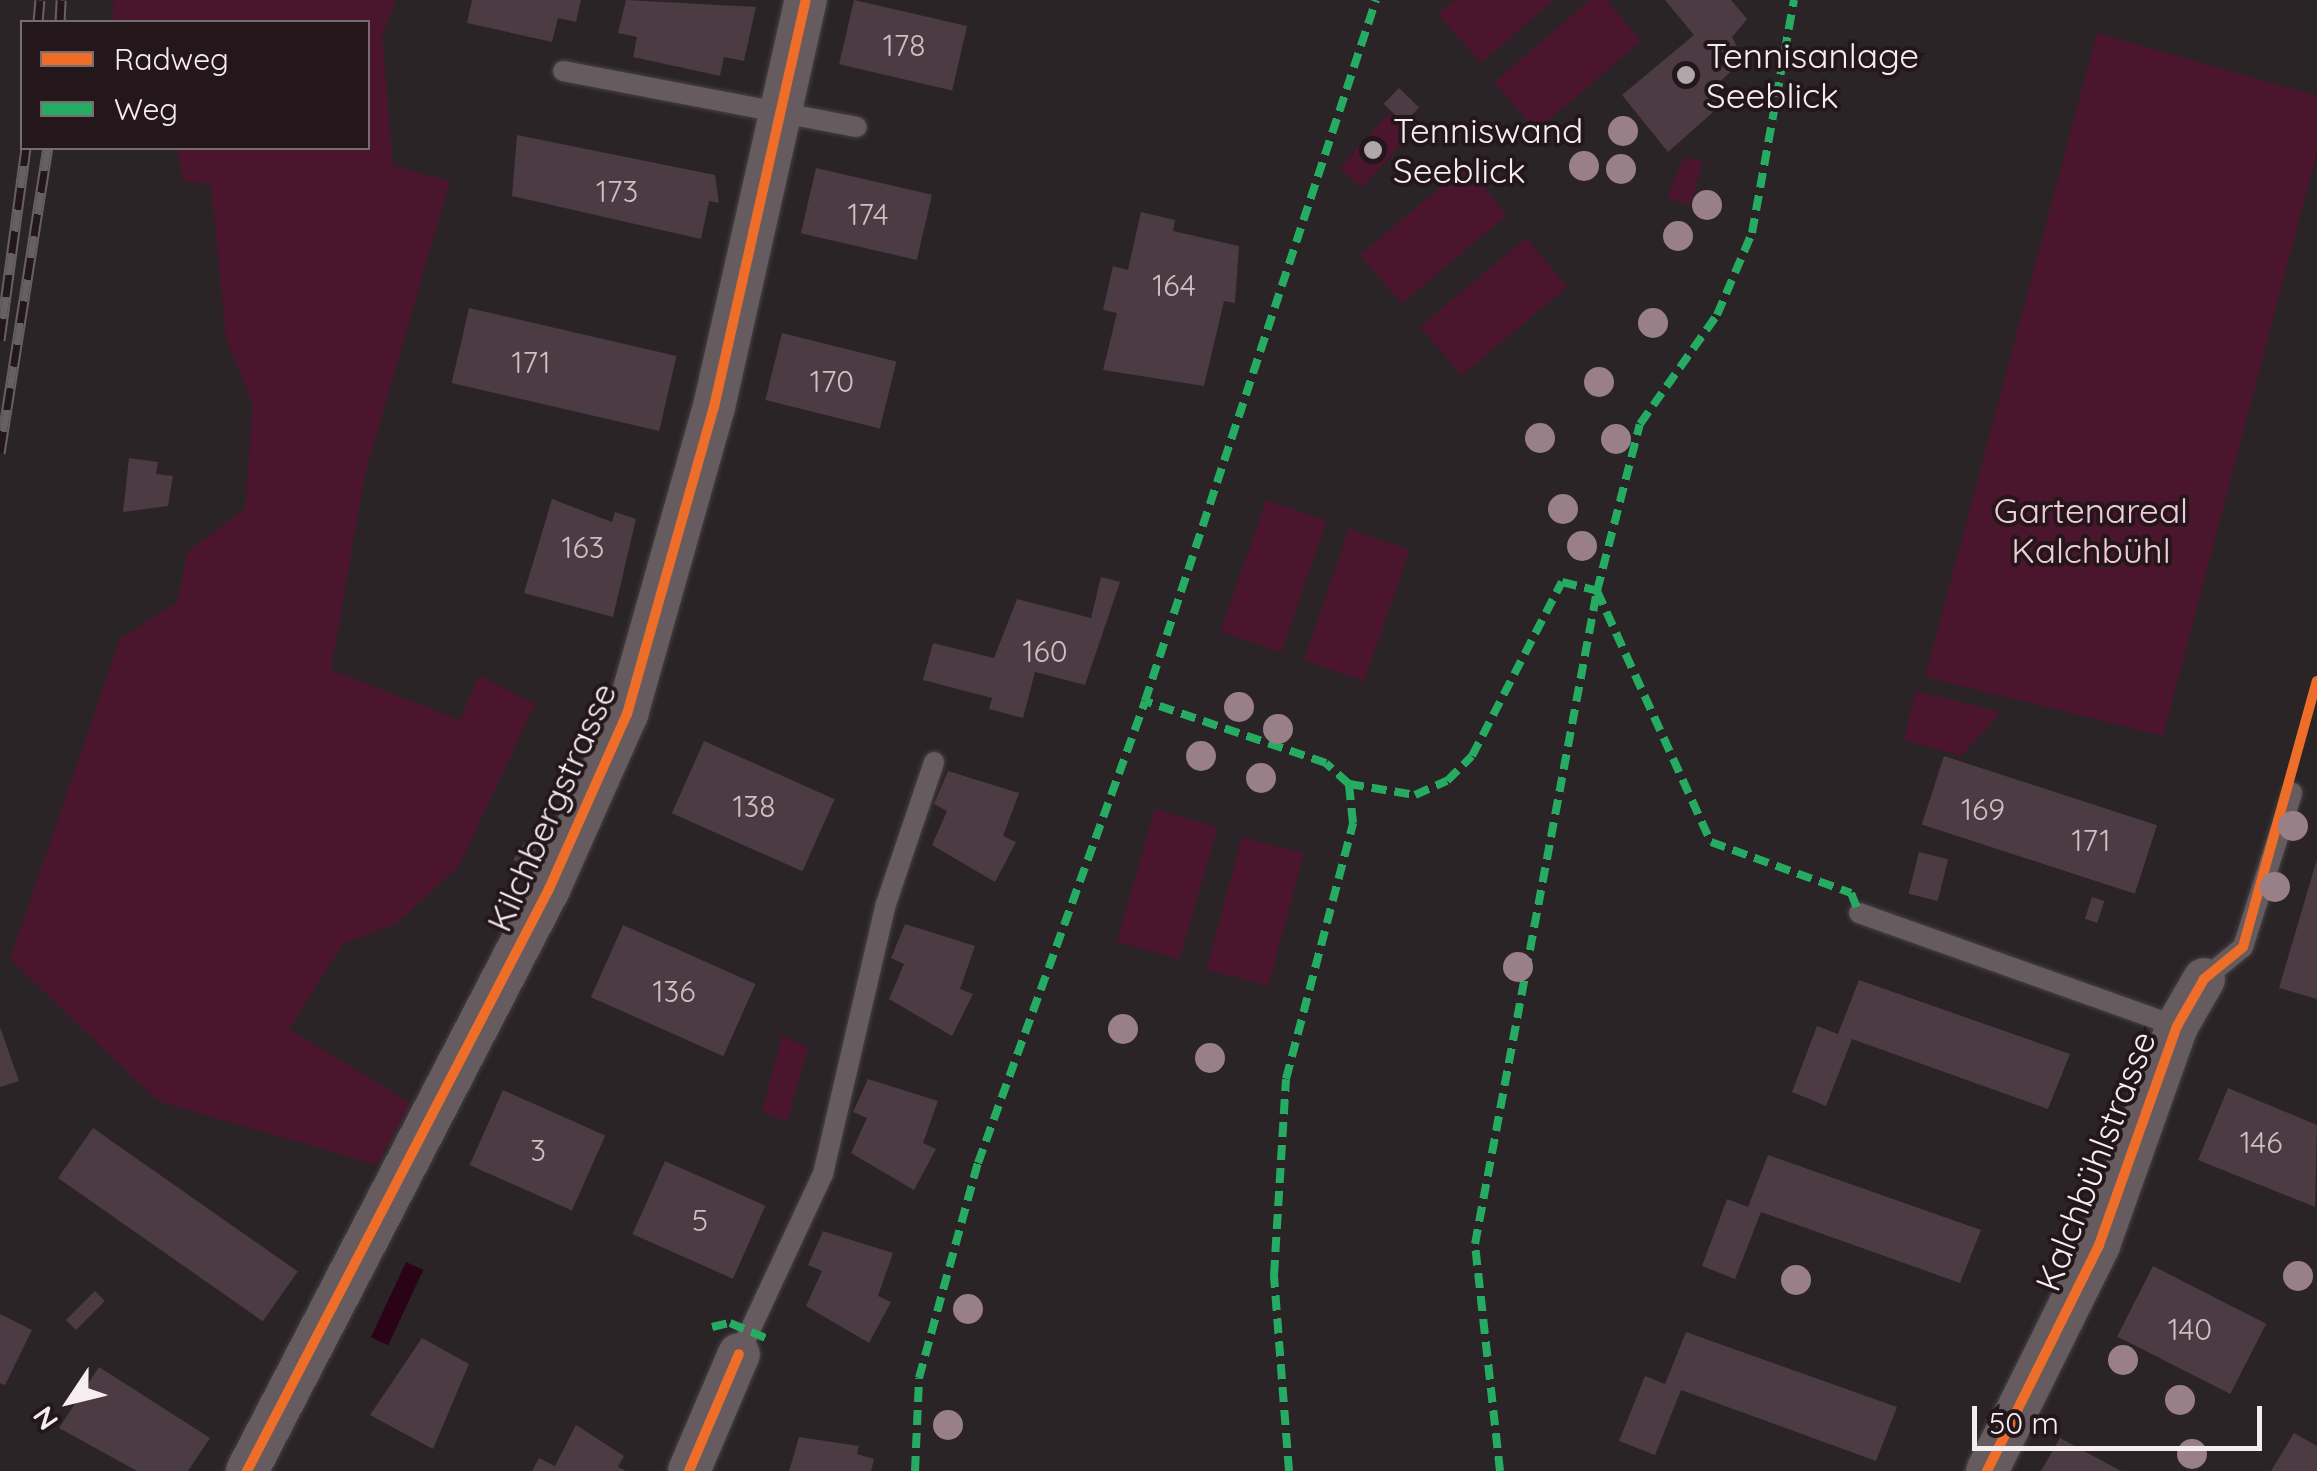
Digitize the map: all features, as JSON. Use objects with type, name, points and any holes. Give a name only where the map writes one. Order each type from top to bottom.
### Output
[{"type":"street","name":"Kilchbergstrasse","points":[[247,1471],[549,889],[626,714],[683,529],[806,0]]},
{"type":"street","name":"Kalchbühlstrasse","points":[[1986,1471],[2098,1245],[2177,1026],[2204,979]]},
{"type":"street","points":[[688,1471],[739,1354]]},
{"type":"lane","points":[[563,71],[780,117],[858,127]]},
{"type":"lane","points":[[739,1354],[823,1174],[886,904],[934,762]]},
{"type":"lane","points":[[2204,979],[2243,947],[2292,793]]},
{"type":"lane","points":[[1859,913],[2177,1026]]},
{"type":"green space","points":[[114,0],[396,0],[382,36],[393,166],[450,181],[365,474],[331,670],[460,720],[479,675],[535,704],[459,866],[397,923],[343,944],[289,1029],[410,1103],[377,1165],[158,1101],[10,959],[120,639],[177,602],[188,551],[245,509],[253,405],[226,338],[211,184],[183,181],[177,150],[370,150],[370,20],[112,20]]},
{"type":"green space","points":[[1455,0],[1554,0],[1481,63],[1438,14]]},
{"type":"green space","points":[[1590,0],[1607,0],[1641,41],[1536,131],[1494,82]]},
{"type":"green space","name":"Gartenareal Kalchbühl","points":[[2097,33],[2317,96],[2317,152],[2163,736],[1925,677]]},
{"type":"green space","name":"Tenniswand Seeblick","points":[[1389,113],[1411,133],[1362,188],[1339,168]]},
{"type":"green space","points":[[1684,157],[1703,162],[1690,205],[1667,198]]},
{"type":"green space","points":[[1466,166],[1507,215],[1401,304],[1360,255]]},
{"type":"green space","points":[[1526,238],[1567,287],[1461,376],[1420,327]]},
{"type":"green space","points":[[1266,500],[1327,521],[1281,652],[1221,631]]},
{"type":"green space","points":[[1349,529],[1410,550],[1364,681],[1304,660]]},
{"type":"green space","points":[[1916,691],[2001,712],[1961,756],[1904,740]]},
{"type":"green space","points":[[1155,809],[1217,827],[1179,960],[1117,942]]},
{"type":"green space","points":[[1242,837],[1304,854],[1268,986],[1207,969]]},
{"type":"green space","points":[[782,1035],[808,1048],[787,1121],[762,1112]]},
{"type":"shaded area","points":[[406,1262],[423,1270],[388,1345],[371,1337]]},
{"type":"building","points":[[472,0],[581,0],[576,22],[558,18],[552,42],[467,23]]},
{"type":"building","points":[[626,0],[756,7],[744,61],[724,57],[720,76],[633,57],[637,37],[618,33]]},
{"type":"building","points":[[854,0],[967,26],[952,90],[839,64]]},
{"type":"building","name":"Tennisanlage Seeblick","points":[[1665,0],[1731,0],[1747,19],[1732,37],[1744,60],[1716,85],[1728,99],[1668,152],[1622,95],[1694,35]]},
{"type":"building","points":[[1399,88],[1419,107],[1404,123],[1384,104]]},
{"type":"building","points":[[517,135],[715,175],[719,203],[709,201],[701,239],[512,196]]},
{"type":"building","points":[[816,168],[932,195],[917,260],[801,233]]},
{"type":"building","points":[[1141,212],[1175,220],[1173,231],[1239,246],[1235,303],[1224,301],[1204,386],[1103,370],[1117,313],[1103,310],[1113,266],[1128,270]]},
{"type":"building","points":[[469,308],[677,356],[659,431],[452,383]]},
{"type":"building","points":[[782,333],[896,362],[880,428],[765,400]]},
{"type":"building","points":[[129,458],[158,462],[156,474],[173,476],[168,506],[123,512]]},
{"type":"building","points":[[552,499],[612,522],[615,512],[636,519],[613,617],[524,593]]},
{"type":"building","points":[[1101,577],[1120,582],[1085,685],[1035,672],[1023,718],[989,709],[992,698],[923,680],[933,643],[994,658],[1017,599],[1091,618]]},
{"type":"building","points":[[704,741],[835,799],[803,871],[672,813]]},
{"type":"building","points":[[1944,756],[2157,825],[2135,894],[1922,824]]},
{"type":"building","points":[[948,771],[1019,793],[1003,836],[1016,842],[995,882],[932,845],[947,811],[934,804]]},
{"type":"building","points":[[525,842],[537,850],[525,867],[513,859]]},
{"type":"building","points":[[1919,852],[1948,859],[1938,901],[1909,894]]},
{"type":"building","points":[[2317,859],[2317,999],[2279,988]]},
{"type":"building","points":[[2092,897],[2104,901],[2097,923],[2085,919]]},
{"type":"building","points":[[905,924],[975,946],[960,989],[973,994],[952,1036],[889,999],[904,964],[891,958]]},
{"type":"building","points":[[623,925],[755,984],[723,1056],[591,997]]},
{"type":"building","points":[[1859,980],[2070,1054],[2048,1109],[1852,1039],[1826,1106],[1792,1092],[1817,1026],[1838,1034]]},
{"type":"building","points":[[0,1027],[19,1081],[0,1087]]},
{"type":"building","points":[[868,1079],[938,1101],[923,1143],[936,1149],[914,1190],[851,1153],[867,1118],[853,1112]]},
{"type":"building","points":[[2228,1088],[2317,1125],[2315,1207],[2198,1160]]},
{"type":"building","points":[[503,1090],[605,1136],[572,1210],[470,1165]]},
{"type":"building","points":[[93,1128],[298,1271],[263,1321],[58,1178]]},
{"type":"building","points":[[1768,1155],[1981,1230],[1960,1283],[1761,1212],[1735,1279],[1702,1266],[1727,1199],[1748,1207]]},
{"type":"building","points":[[665,1161],[765,1206],[733,1279],[632,1234]]},
{"type":"building","points":[[823,1231],[893,1253],[878,1296],[891,1302],[869,1343],[806,1306],[822,1271],[808,1265]]},
{"type":"building","points":[[2153,1266],[2266,1324],[2230,1394],[2117,1336]]},
{"type":"building","points":[[95,1291],[105,1301],[76,1330],[66,1320]]},
{"type":"building","points":[[0,1314],[32,1330],[5,1385],[0,1383]]},
{"type":"building","points":[[1686,1332],[1897,1407],[1876,1461],[1681,1390],[1655,1455],[1619,1441],[1645,1376],[1665,1384]]},
{"type":"building","points":[[422,1338],[469,1364],[433,1449],[370,1415]]},
{"type":"building","points":[[99,1367],[210,1438],[188,1471],[137,1471],[59,1428]]},
{"type":"building","points":[[576,1425],[624,1456],[618,1467],[626,1471],[532,1471],[539,1458],[555,1466]]},
{"type":"building","points":[[2294,1433],[2317,1446],[2317,1471],[2271,1471]]},
{"type":"building","points":[[799,1437],[859,1446],[857,1454],[874,1459],[871,1471],[789,1471]]},
{"type":"building","points":[[2060,1438],[2121,1471],[2041,1471]]},
{"type":"railway","points":[[38,20],[40,0]]},
{"type":"railway","points":[[60,20],[61,0]]},
{"type":"railway","points":[[0,340],[26,150]]},
{"type":"railway","points":[[0,453],[48,150]]},
{"type":"marked path","points":[[1289,1471],[1274,1275],[1286,1079],[1353,823],[1349,784],[1326,763],[1145,701],[1376,0]]},
{"type":"marked path","points":[[1500,1471],[1475,1244],[1597,591],[1640,424],[1717,315],[1752,233],[1794,0]]},
{"type":"marked path","points":[[1349,784],[1415,795],[1447,781],[1472,756],[1562,582],[1597,591],[1711,842],[1851,893],[1859,913]]},
{"type":"marked path","points":[[915,1471],[919,1378],[978,1163],[1145,701]]},
{"type":"marked path","points":[[712,1327],[730,1323],[768,1339]]},
{"type":"cycle path","points":[[247,1471],[549,889],[627,714],[714,407],[806,0]]},
{"type":"cycle path","points":[[1987,1471],[2099,1245],[2177,1026],[2204,979],[2243,947],[2317,681]]},
{"type":"cycle path","points":[[689,1471],[739,1354]]},
{"type":"place","name":"Tennisanlage Seeblick","points":[[1686,75]]},
{"type":"place","name":"Tenniswand Seeblick","points":[[1373,150]]}]
